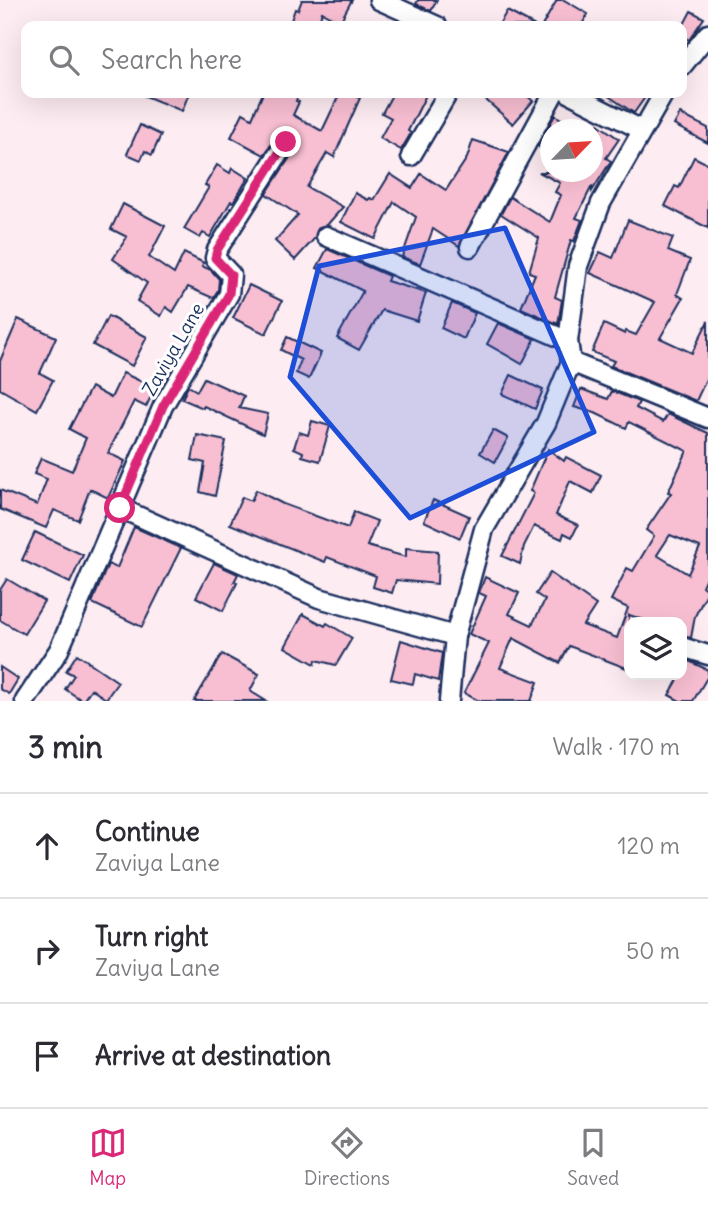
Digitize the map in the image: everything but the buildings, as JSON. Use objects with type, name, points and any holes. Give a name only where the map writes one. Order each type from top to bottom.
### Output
[{"type":"street","points":[[379,0],[426,21]]},
{"type":"street","points":[[687,60],[708,34]]},
{"type":"street","points":[[411,156],[445,98]]},
{"type":"street","points":[[470,247],[551,98]]},
{"type":"street","points":[[579,98],[642,130]]},
{"type":"street","points":[[449,701],[455,636],[484,529],[547,423],[571,362],[568,341],[578,266],[601,203],[661,98]]},
{"type":"street","name":"Zaviya Lane","points":[[25,701],[58,650],[163,406],[229,294],[231,275],[215,258],[217,250],[286,142]]},
{"type":"street","points":[[327,236],[568,341]]},
{"type":"street","points":[[571,362],[708,418]]},
{"type":"street","points":[[120,508],[319,598],[455,636]]},
{"type":"street","points":[[687,649],[708,655]]},
{"type":"highlighted area","points":[[505,228],[594,432],[410,518],[290,377],[319,266]]},
{"type":"route","points":[[120,508],[163,406],[229,294],[231,275],[215,258],[217,250],[286,142]]}]
